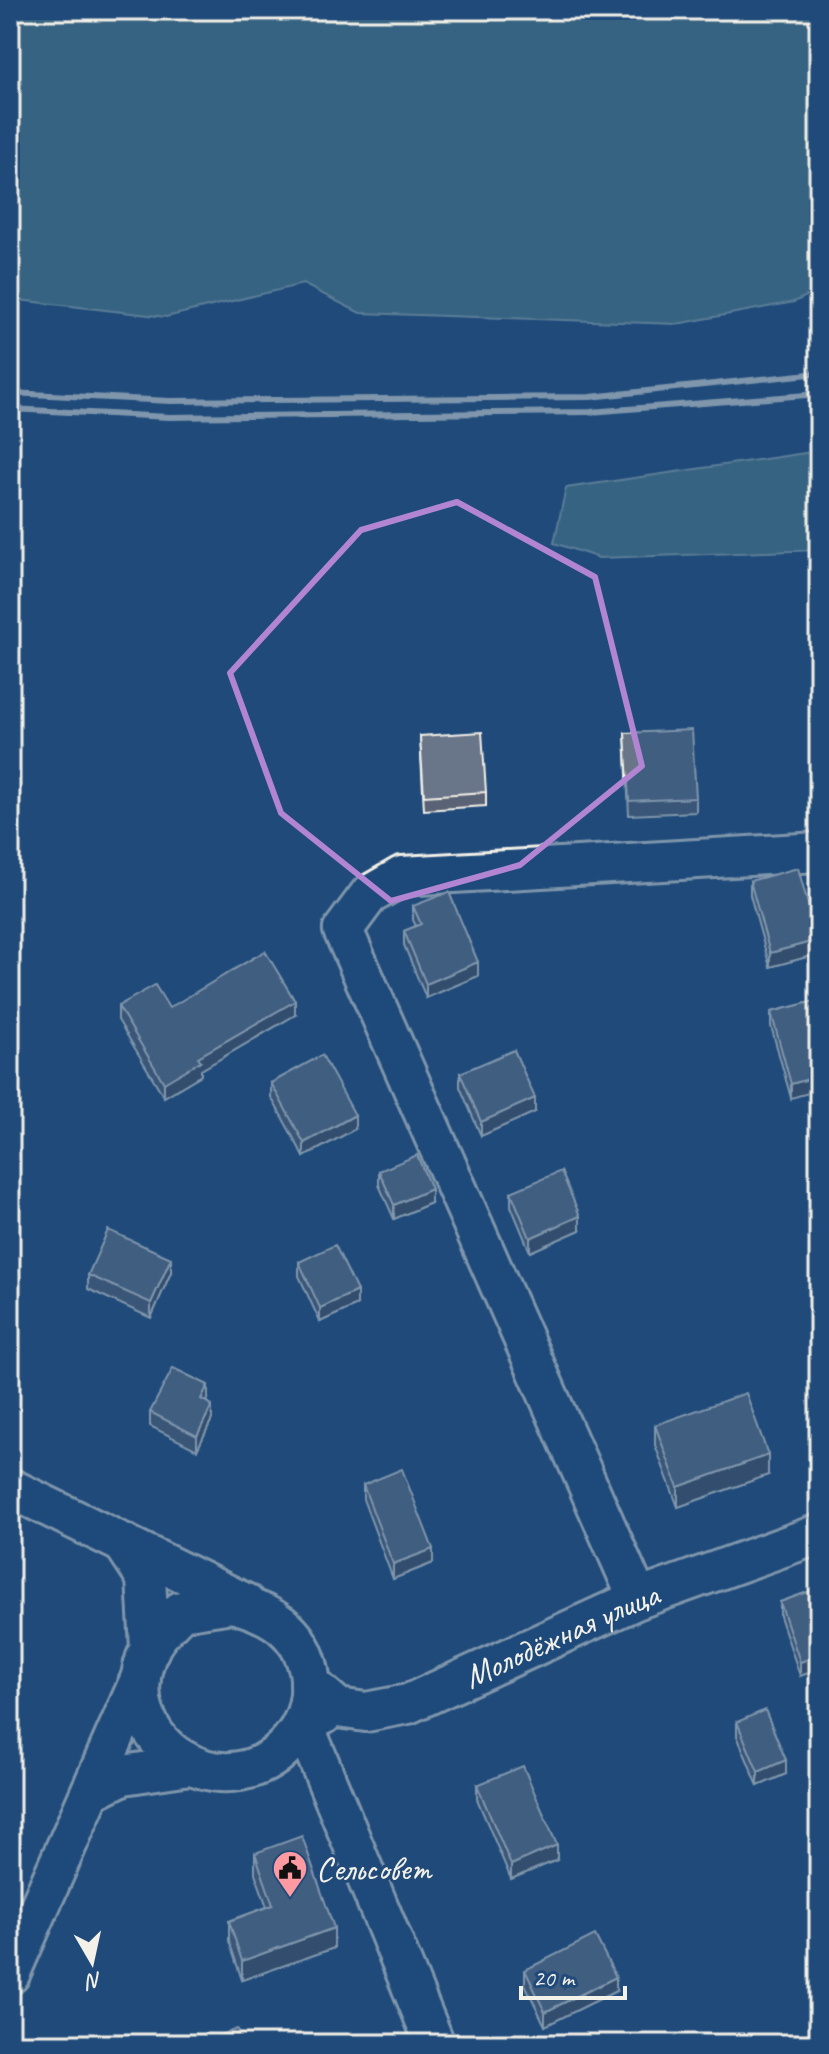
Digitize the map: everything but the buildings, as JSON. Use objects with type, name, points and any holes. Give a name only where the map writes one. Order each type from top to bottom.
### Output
[{"type":"street","points":[[638,1599],[343,930],[369,895],[402,876],[819,852]]},
{"type":"street","points":[[10,1488],[123,1543],[260,1610],[277,1620],[298,1642],[309,1669],[310,1684],[303,1723],[284,1750],[269,1761],[241,1772],[219,1773],[190,1765],[165,1749],[148,1724],[140,1695],[145,1663],[146,1578],[123,1543]]},
{"type":"street","name":"Молодёжная улица","points":[[310,1684],[338,1708],[366,1712],[408,1704],[638,1599],[819,1534]]},
{"type":"street","points":[[10,1974],[145,1663],[181,1611],[232,1603],[260,1610]]},
{"type":"street","points":[[303,1723],[326,1714],[366,1712]]},
{"type":"street","points":[[303,1723],[435,2044]]},
{"type":"street","points":[[91,1791],[123,1775],[190,1765]]},
{"type":"highlighted area","points":[[457,502],[595,577],[642,766],[520,865],[391,901],[281,813],[230,673],[361,530]]},
{"type":"green space","points":[[10,10],[819,10],[819,290],[794,302],[677,324],[360,313],[303,284],[166,317],[10,299]]},
{"type":"green space","points":[[819,451],[819,550],[599,558],[554,543],[566,488]]},
{"type":"railway","points":[[10,393],[170,401],[590,397],[819,373]]},
{"type":"railway","points":[[10,409],[169,417],[590,412],[819,394]]},
{"type":"place","name":"Сельсовет","points":[[290,1899]]}]
